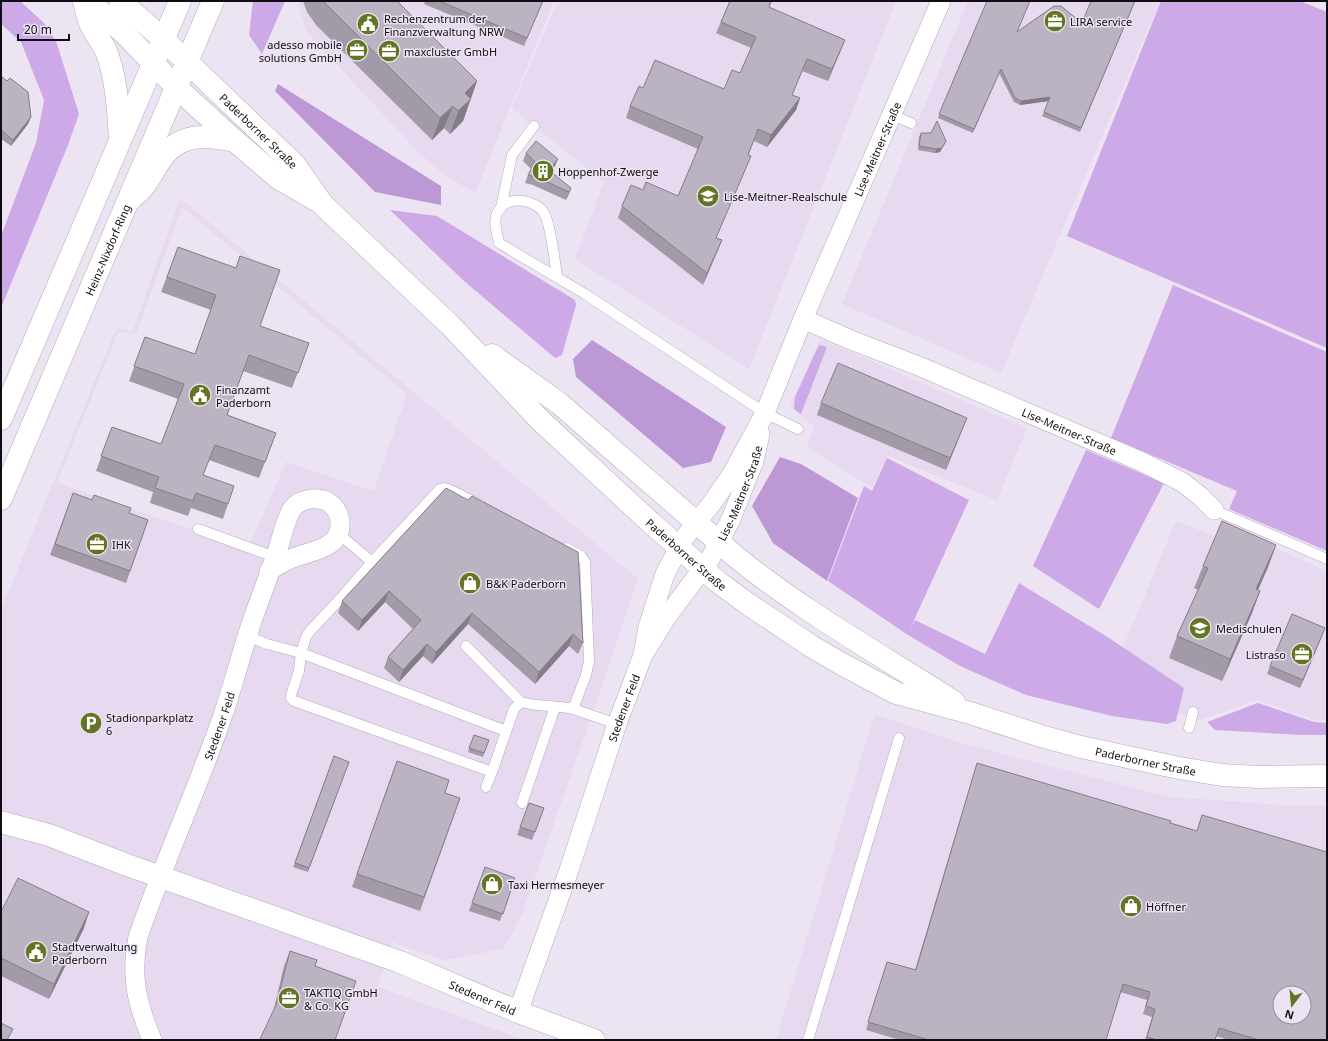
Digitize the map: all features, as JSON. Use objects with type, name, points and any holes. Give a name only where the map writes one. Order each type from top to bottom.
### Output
[{"type":"street","points":[[84,1],[90,24],[101,40],[106,52],[118,103],[120,139]]},
{"type":"street","name":"Paderborner Straße","points":[[89,1],[126,35],[176,87],[235,141],[278,178],[323,205]]},
{"type":"street","name":"Paderborner Straße","points":[[120,1],[163,39],[295,165],[323,205],[450,325],[541,421],[718,582],[811,646],[896,693],[970,713],[1034,734],[1081,747],[1178,768],[1222,774],[1258,777],[1327,776]]},
{"type":"street","points":[[1,419],[180,1]]},
{"type":"street","name":"Heinz-Nixdorf-Ring","points":[[1,499],[213,1]]},
{"type":"street","name":"Lise-Meitner-Straße","points":[[696,523],[728,479],[765,413],[803,319],[941,1]]},
{"type":"street","points":[[127,202],[144,188],[166,153],[175,145],[184,140],[204,136],[235,141]]},
{"type":"street","name":"Lise-Meitner-Straße","points":[[803,319],[851,340],[921,367],[1140,461],[1182,482],[1200,496],[1214,510]]},
{"type":"street","name":"Paderborner Straße","points":[[450,325],[560,404],[744,563],[840,631],[970,713]]},
{"type":"street","name":"Lise-Meitner-Straße","points":[[703,568],[720,542],[731,520],[754,461],[765,413]]},
{"type":"street","name":"Stedener Feld","points":[[160,877],[220,724],[247,636],[291,511],[298,503],[306,499],[319,499],[326,501],[332,504],[338,514],[340,520],[339,534]]},
{"type":"street","name":"Stedener Feld","points":[[1,822],[49,835],[160,877],[400,962],[518,1012],[533,974],[643,655],[652,610],[678,547],[696,523]]},
{"type":"street","points":[[272,564],[280,564],[292,558],[326,547],[336,539],[339,534]]},
{"type":"street","name":"Stedener Feld","points":[[643,655],[680,598],[703,568]]},
{"type":"street","name":"Stedener Feld","points":[[1,809],[49,835]]},
{"type":"street","points":[[152,1040],[145,1023],[136,992],[135,960],[138,937],[160,877]]},
{"type":"street","points":[[518,1012],[594,1040]]},
{"type":"lane","points":[[892,115],[911,123]]},
{"type":"lane","points":[[534,126],[512,155],[496,220],[499,243],[557,277],[765,413],[798,429]]},
{"type":"lane","points":[[500,208],[507,204],[523,200],[541,209],[547,218],[557,277]]},
{"type":"lane","points":[[490,510],[448,488],[440,489],[310,631],[306,637],[301,653],[299,671],[291,698],[294,701],[492,772]]},
{"type":"lane","name":"Lise-Meitner-Straße","points":[[1214,510],[1327,559]]},
{"type":"lane","points":[[198,530],[272,564]]},
{"type":"lane","points":[[339,534],[372,562]]},
{"type":"lane","points":[[560,545],[582,556],[585,562],[588,661],[586,675],[573,709]]},
{"type":"lane","points":[[247,636],[267,644],[301,653],[506,731]]},
{"type":"lane","points":[[466,646],[521,702],[539,706],[573,709],[618,724]]},
{"type":"lane","points":[[486,787],[514,709],[521,702]]},
{"type":"lane","points":[[522,803],[555,707]]},
{"type":"lane","points":[[1189,728],[1193,712]]},
{"type":"lane","points":[[808,1040],[899,738]]},
{"type":"shaded area","points":[[1,1],[20,1],[44,23],[56,41],[79,114],[68,145],[1,308],[1,236],[36,143],[44,100],[21,42],[1,24]]},
{"type":"shaded area","points":[[253,1],[285,1],[262,54],[249,35]]},
{"type":"shaded area","points":[[297,1],[554,1],[475,193],[445,175],[419,153],[307,32]]},
{"type":"shaded area","name":"Lise-Meitner-Realschule","points":[[558,1],[896,1],[749,369],[575,259],[604,182],[512,108]]},
{"type":"shaded area","points":[[968,1],[1160,1],[1001,373],[842,304]]},
{"type":"shaded area","points":[[1161,1],[1300,1],[1327,12],[1327,348],[1067,236]]},
{"type":"shaded area","points":[[278,84],[441,186],[441,205],[375,192],[275,91]]},
{"type":"shaded area","points":[[180,198],[638,579],[522,915],[503,949],[444,960],[392,942],[377,987],[525,1040],[1,1040],[1,610],[116,329],[133,331]],"holes":[[[182,207],[407,394],[374,491],[286,462],[248,549],[57,483],[118,332],[136,334]]]},
{"type":"shaded area","points":[[390,210],[437,216],[575,300],[576,305],[562,355],[555,358],[464,281]]},
{"type":"shaded area","points":[[1173,285],[1327,352],[1327,551],[1229,509],[1237,491],[1111,438]]},
{"type":"shaded area","points":[[820,339],[1027,428],[997,500],[888,456],[872,488],[807,447],[814,427],[790,406]]},
{"type":"shaded area","points":[[592,340],[726,427],[711,462],[683,468],[576,377],[573,359]]},
{"type":"shaded area","points":[[819,345],[827,347],[801,414],[794,409],[795,397]]},
{"type":"shaded area","points":[[1086,450],[1164,483],[1099,609],[1033,566]]},
{"type":"shaded area","points":[[780,457],[801,464],[858,498],[827,581],[773,543],[752,506]]},
{"type":"shaded area","points":[[887,458],[969,500],[909,631],[915,620],[985,654],[1019,583],[1109,638],[1184,688],[1176,721],[1167,724],[1112,716],[1026,695],[960,666],[908,635],[828,581],[864,486],[872,491]]},
{"type":"shaded area","points":[[1176,521],[1215,536],[1222,524],[1327,571],[1327,721],[1314,720],[1257,700],[1200,720],[1106,688]]},
{"type":"shaded area","points":[[1258,703],[1314,722],[1327,723],[1327,735],[1215,730],[1207,722]]},
{"type":"shaded area","name":"Höffner","points":[[877,715],[961,743],[1169,797],[1281,805],[1327,806],[1327,1040],[776,1040],[873,719]]},
{"type":"building","points":[[323,1],[397,1],[477,81],[465,93],[471,99],[458,111],[453,106],[440,118]]},
{"type":"building","points":[[439,1],[543,1],[527,38]]},
{"type":"building","points":[[730,1],[771,1],[769,7],[845,40],[832,69],[807,59],[792,95],[800,98],[771,135],[758,129],[748,155],[751,156],[716,238],[722,240],[707,273],[622,206],[631,185],[643,190],[646,182],[678,196],[703,137],[630,106],[639,86],[643,88],[655,60],[724,89],[732,70],[740,73],[756,37],[721,22]]},
{"type":"building","points":[[987,1],[1030,1],[1017,32],[1054,6],[1061,6],[1082,23],[1091,1],[1135,1],[1081,128],[1044,112],[1050,97],[1021,101],[1015,98],[1001,69],[974,129],[939,114]]},
{"type":"building","points":[[1,76],[7,81],[10,78],[28,92],[31,117],[13,140],[2,131],[1,132]]},
{"type":"building","points":[[937,121],[946,141],[942,148],[936,149],[919,146],[921,133],[931,133]]},
{"type":"building","points":[[536,141],[558,159],[549,170],[571,188],[569,192],[536,177],[528,175],[535,162],[526,153]]},
{"type":"building","name":"Finanzamt Paderborn","points":[[178,247],[236,268],[240,256],[280,270],[260,326],[309,343],[298,373],[249,355],[227,415],[276,433],[265,462],[215,445],[203,475],[234,486],[228,504],[196,493],[193,501],[155,488],[159,477],[101,456],[112,427],[161,444],[184,384],[134,366],[145,337],[195,354],[216,295],[167,277]]},
{"type":"building","points":[[838,363],[967,418],[950,458],[821,403]]},
{"type":"building","name":"B&K Paderborn","points":[[446,488],[468,500],[472,496],[578,552],[583,643],[573,634],[539,672],[472,613],[436,652],[427,644],[403,670],[388,657],[421,620],[389,591],[362,620],[342,601]]},
{"type":"building","name":"IHK","points":[[73,493],[92,500],[94,495],[131,508],[129,513],[148,520],[130,571],[55,544]]},
{"type":"building","points":[[1222,521],[1276,545],[1256,589],[1260,591],[1230,659],[1177,636],[1208,568],[1203,566]]},
{"type":"building","points":[[1292,614],[1325,628],[1303,680],[1270,666]]},
{"type":"building","points":[[474,735],[489,740],[484,753],[469,748]]},
{"type":"building","points":[[334,756],[349,762],[309,868],[295,863]]},
{"type":"building","points":[[397,761],[449,780],[445,793],[460,798],[424,897],[357,874]]},
{"type":"building","name":"Höffner","points":[[977,763],[1171,821],[1170,823],[1197,831],[1202,815],[1327,852],[1327,1040],[1259,1040],[1219,1028],[1215,1040],[1157,1040],[1147,1037],[1155,1009],[1146,1006],[1150,992],[1123,984],[1106,1040],[929,1040],[868,1022],[887,962],[916,970]]},
{"type":"building","points":[[529,803],[544,808],[535,832],[520,827]]},
{"type":"building","points":[[485,867],[515,878],[503,914],[472,903]]},
{"type":"building","name":"Stadtverwaltung Paderborn","points":[[18,878],[89,912],[54,984],[1,958],[1,912]]},
{"type":"building","points":[[290,951],[317,960],[315,966],[356,981],[335,1040],[260,1039],[276,1005]]},
{"type":"building","points":[[1,1023],[13,1029],[7,1040],[1,1039]]},
{"type":"place","name":"LIRA service","points":[[1055,21]]},
{"type":"place","name":"Rechenzentrum der Finanzverwaltung NRW","points":[[368,24]]},
{"type":"place","name":"adesso mobile solutions GmbH","points":[[357,50]]},
{"type":"place","name":"maxcluster GmbH","points":[[389,51]]},
{"type":"place","name":"Hoppenhof-Zwerge","points":[[543,171]]},
{"type":"place","name":"Lise-Meitner-Realschule","points":[[708,196]]},
{"type":"place","name":"Finanzamt Paderborn","points":[[200,395]]},
{"type":"place","name":"IHK","points":[[97,544]]},
{"type":"place","name":"B&K Paderborn","points":[[470,583]]},
{"type":"place","name":"Medischulen","points":[[1200,628]]},
{"type":"place","name":"Listraso","points":[[1302,654]]},
{"type":"place","name":"Stadionparkplatz 6","points":[[91,723]]},
{"type":"place","name":"Taxi Hermesmeyer","points":[[492,884]]},
{"type":"place","name":"Höffner","points":[[1131,906]]},
{"type":"place","name":"Stadtverwaltung Paderborn","points":[[36,952]]},
{"type":"place","name":"TAKTIQ GmbH & Co. KG","points":[[289,998]]}]
